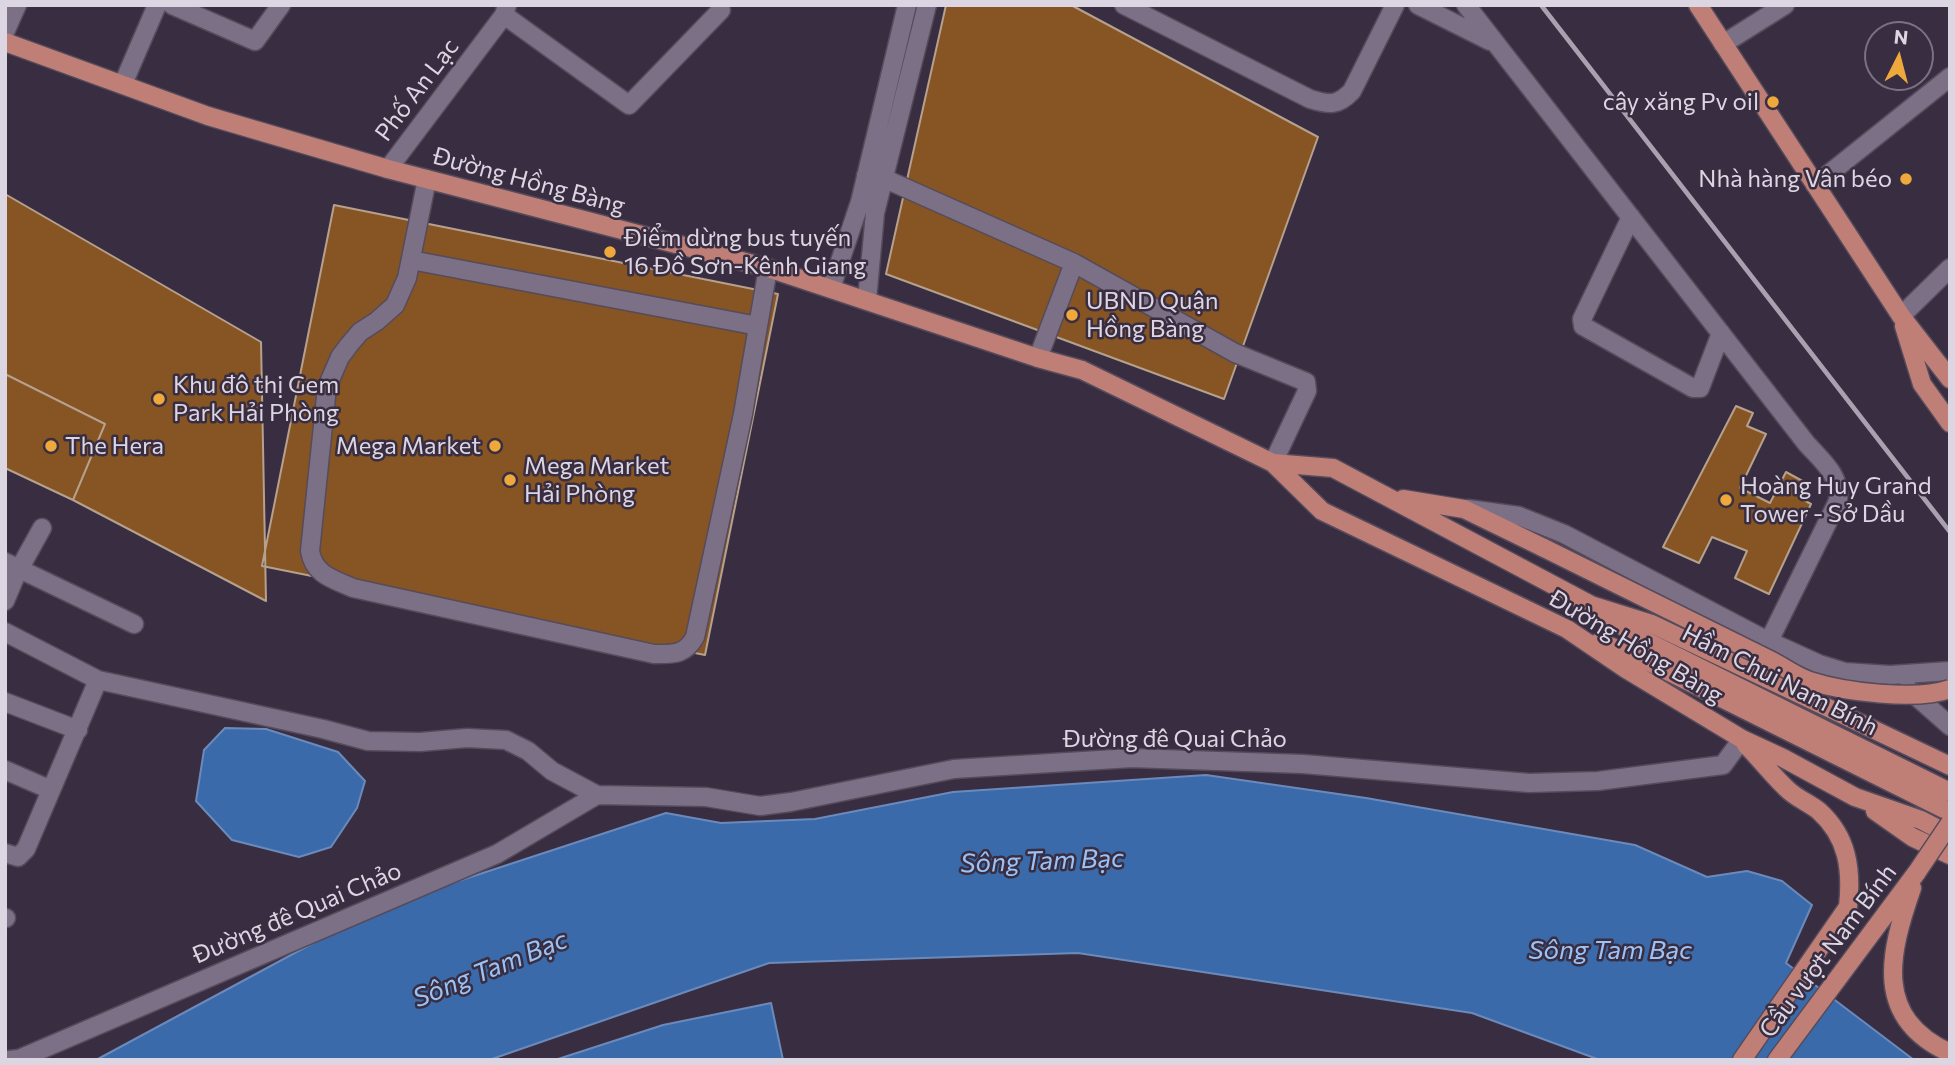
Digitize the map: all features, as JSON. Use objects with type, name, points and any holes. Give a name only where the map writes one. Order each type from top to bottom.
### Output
[{"type":"main road","points":[[1698,5],[1901,316],[1950,379]]},
{"type":"main road","name":"Đường Hồng Bàng","points":[[5,42],[208,116],[388,169],[768,268],[1038,358],[1082,370],[1273,463],[1322,511],[1567,629],[1626,669],[1742,739],[1856,797],[1921,820],[1950,835]]},
{"type":"main road","points":[[1901,316],[1922,384],[1950,423]]},
{"type":"main road","name":"Đường Hồng Bàng","points":[[1273,463],[1333,468],[1591,604],[1652,624],[1950,765]]},
{"type":"main road","points":[[1389,496],[1464,509],[1772,660],[1808,681],[1845,689],[1900,695],[1950,689]]},
{"type":"main road","name":"Hầm Chui Nam Bính","points":[[1591,604],[1642,639],[1950,792]]},
{"type":"main road","name":"Hầm Chui Nam Bính","points":[[1567,629],[1645,660],[1950,812]]},
{"type":"main road","points":[[1742,739],[1788,791],[1831,823],[1843,845],[1851,880],[1847,907],[1742,1060]]},
{"type":"main road","name":"Cầu vượt Nam Bính","points":[[1856,797],[1912,837],[1950,855]]},
{"type":"main road","name":"Cầu vượt Nam Bính","points":[[1777,1060],[1917,872],[1950,823]]},
{"type":"main road","name":"Cầu vượt Nam Bính","points":[[1917,872],[1901,918],[1894,952],[1891,970],[1895,994],[1904,1016],[1915,1030],[1934,1046],[1950,1053]]},
{"type":"street","points":[[5,32],[17,5]]},
{"type":"street","points":[[123,84],[157,5]]},
{"type":"street","points":[[172,5],[255,41],[281,5]]},
{"type":"street","points":[[867,300],[875,213],[875,176],[907,5]]},
{"type":"street","points":[[831,288],[860,202],[875,176],[927,5]]},
{"type":"street","points":[[1124,5],[1326,105],[1341,103],[1352,91],[1395,5]]},
{"type":"street","points":[[1418,5],[1494,43]]},
{"type":"street","points":[[1466,5],[1806,443],[1833,472],[1839,489],[1838,502],[1769,641]]},
{"type":"street","points":[[1723,44],[1785,5]]},
{"type":"street","points":[[506,10],[629,106],[721,10]]},
{"type":"street","name":"Phố An Lạc","points":[[388,169],[506,10]]},
{"type":"street","points":[[1815,185],[1950,77]]},
{"type":"street","points":[[875,176],[1074,263],[1235,353],[1306,382],[1307,391],[1273,463]]},
{"type":"street","points":[[427,179],[407,278],[395,305],[360,332],[349,345],[340,357],[327,387],[310,551],[317,571],[353,588],[654,654],[678,653],[689,647],[695,637],[743,414],[768,268]]},
{"type":"street","points":[[1631,217],[1582,319],[1583,326],[1693,388],[1700,388],[1721,333]]},
{"type":"street","points":[[411,260],[758,327]]},
{"type":"street","points":[[1038,358],[1074,263]]},
{"type":"street","points":[[1901,316],[1950,268]]},
{"type":"street","points":[[1464,509],[1518,516],[1564,534],[1769,641],[1819,664],[1845,672],[1890,675],[1950,671]]},
{"type":"street","points":[[5,601],[13,565],[42,528]]},
{"type":"street","points":[[13,565],[134,624]]},
{"type":"street","name":"Đường đê Quai Chảo","points":[[5,632],[98,680],[368,741],[419,742],[467,738],[506,740],[528,751],[552,771],[597,795],[706,797],[760,806],[954,769],[1132,758],[1303,764],[1529,783],[1598,781],[1723,765],[1742,739]]},
{"type":"street","points":[[1890,675],[1950,726]]},
{"type":"street","points":[[5,853],[21,856],[98,680]]},
{"type":"street","points":[[5,702],[78,730]]},
{"type":"street","points":[[5,769],[51,790]]},
{"type":"street","name":"Đường đê Quai Chảo","points":[[9,1060],[19,1059],[497,854],[597,795]]},
{"type":"water","points":[[225,728],[266,729],[338,752],[365,781],[357,808],[331,847],[299,857],[232,840],[196,801],[204,750]]},
{"type":"water","name":"Sông Tam Bạc","points":[[1206,775],[1366,798],[1635,845],[1707,877],[1747,871],[1782,881],[1812,905],[1786,963],[1914,1060],[1600,1060],[1472,1013],[1078,953],[769,963],[489,1060],[96,1060],[382,906],[666,813],[721,823],[815,819],[953,792]]},
{"type":"water","points":[[771,1003],[783,1060],[555,1060],[663,1025]]},
{"type":"building","points":[[946,5],[1071,5],[1318,137],[1224,399],[886,274]]},
{"type":"building","name":"Khu đô thị Gem Park Hải Phòng","points":[[5,194],[261,342],[266,601],[73,500],[105,424],[5,374]]},
{"type":"building","name":"Mega Market Hải Phòng","points":[[334,205],[778,294],[705,655],[262,566]]},
{"type":"building","name":"The Hera","points":[[5,374],[105,424],[73,500],[5,468]]},
{"type":"building","name":"Hoàng Huy Grand Tower - Sở Dầu","points":[[1736,406],[1753,413],[1747,426],[1766,434],[1740,488],[1770,503],[1786,472],[1808,484],[1800,498],[1811,504],[1769,594],[1735,578],[1747,551],[1712,537],[1699,563],[1663,547]]},
{"type":"railway","points":[[1541,5],[1950,532]]},
{"type":"place","name":"cây xăng Pv oil","points":[[1773,102]]},
{"type":"place","name":"Nhà hàng Vân béo","points":[[1906,179]]},
{"type":"place","name":"Điểm dừng bus tuyến 16 Đồ Sơn-Kênh Giang","points":[[610,252]]},
{"type":"place","name":"UBND Quận Hồng Bàng","points":[[1072,315]]},
{"type":"place","name":"Khu đô thị Gem Park Hải Phòng","points":[[159,399]]},
{"type":"place","name":"The Hera","points":[[51,446]]},
{"type":"place","name":"Mega Market","points":[[495,446]]},
{"type":"place","name":"Mega Market Hải Phòng","points":[[510,480]]},
{"type":"place","name":"Hoàng Huy Grand Tower - Sở Dầu","points":[[1726,500]]}]
